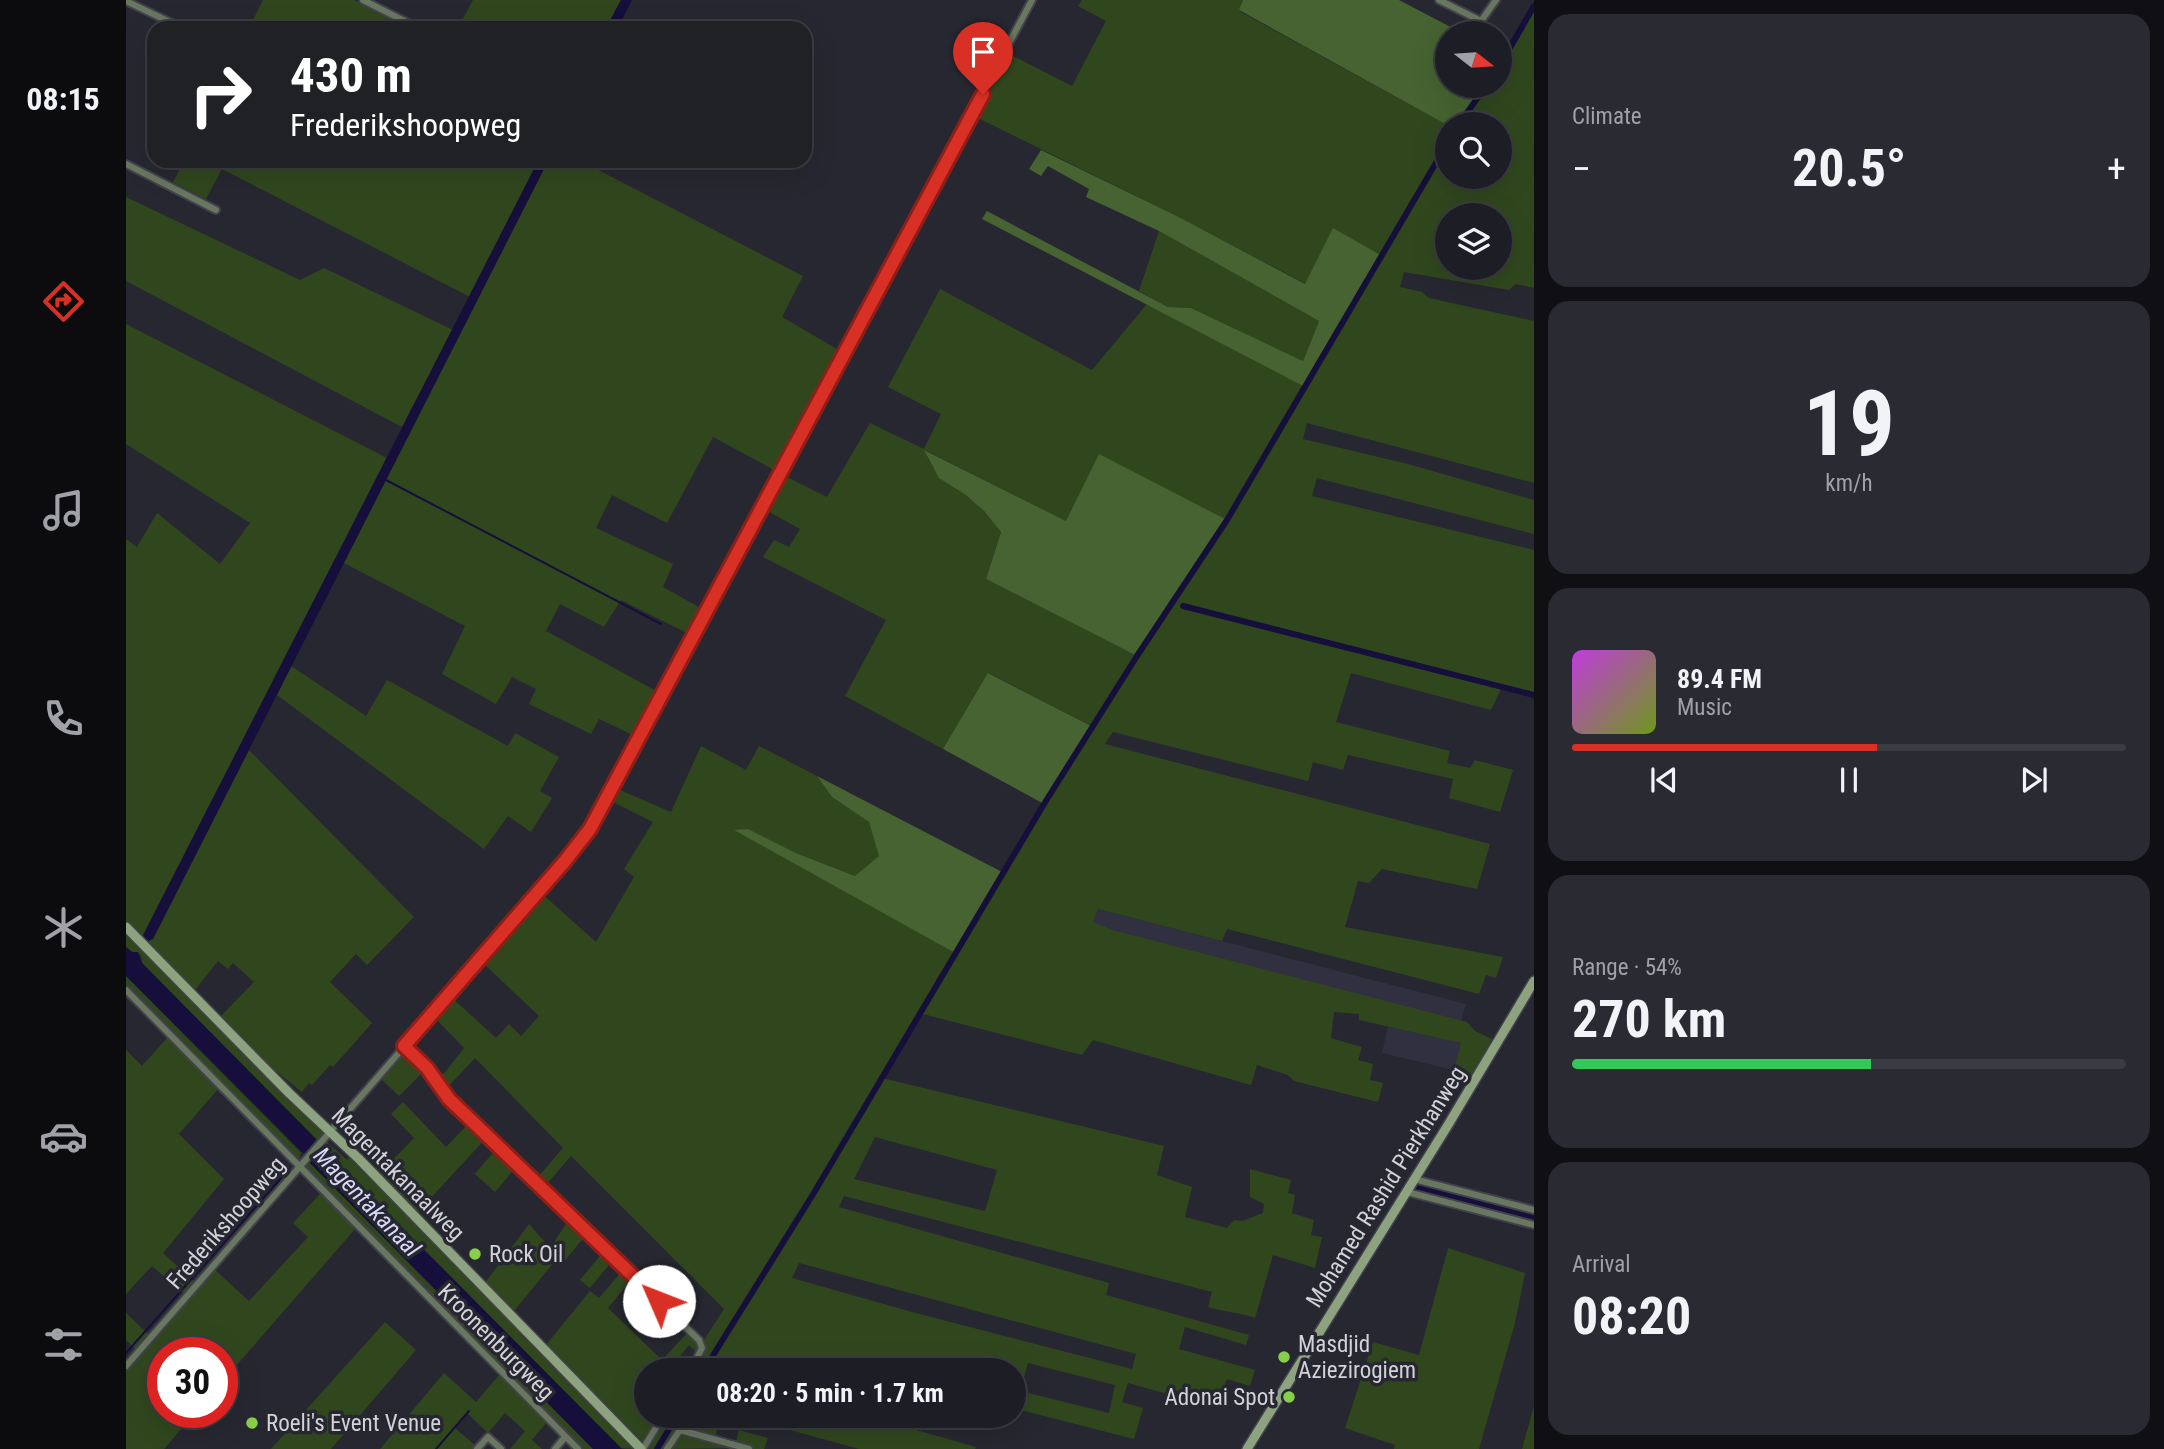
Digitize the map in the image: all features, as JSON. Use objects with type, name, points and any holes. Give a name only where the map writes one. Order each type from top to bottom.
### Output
[{"type":"street","points":[[363,0],[404,21]]},
{"type":"street","name":"Frederikshoopweg","points":[[126,1366],[590,829],[1032,0]]},
{"type":"street","points":[[1439,0],[1481,21],[1496,0]]},
{"type":"street","points":[[126,1],[167,21]]},
{"type":"street","points":[[126,164],[216,209]]},
{"type":"street","name":"Magentakanaalweg","points":[[126,927],[327,1134],[642,1449]]},
{"type":"street","name":"Mohamed Rashid Pierkhanweg","points":[[1247,1449],[1534,981]]},
{"type":"street","name":"Kroonenburgweg","points":[[126,990],[578,1449]]},
{"type":"street","points":[[404,1046],[427,1068],[449,1099],[699,1340],[702,1348],[697,1358]]},
{"type":"street","points":[[1415,1179],[1534,1210]]},
{"type":"street","points":[[1407,1192],[1534,1225]]},
{"type":"street","points":[[642,1449],[655,1428]]},
{"type":"street","points":[[667,1449],[680,1430],[749,1449]]},
{"type":"street","points":[[477,1449],[488,1437],[501,1449]]},
{"type":"street","points":[[555,1449],[565,1437]]},
{"type":"shaded area","points":[[1098,909],[1466,1004],[1461,1021],[1113,930],[1093,923]]},
{"type":"shaded area","points":[[1388,1026],[1462,1043],[1454,1070],[1382,1053]]},
{"type":"green space","points":[[263,0],[354,0],[396,21],[252,21]]},
{"type":"green space","points":[[473,0],[621,0],[610,21],[462,21]]},
{"type":"green space","points":[[1082,0],[1243,0],[1239,11],[1435,118],[1435,189],[1512,189],[1512,112],[1468,112],[1477,98],[1512,98],[1512,44],[1534,6],[1534,288],[1516,284],[1509,290],[1451,280],[1512,280],[1512,203],[1435,203],[1435,277],[1404,272],[1400,287],[1422,292],[1429,298],[1534,321],[1534,483],[1307,423],[1303,439],[1408,464],[1534,500],[1534,534],[1317,478],[1312,496],[1534,550],[1534,695],[1502,687],[1491,710],[1351,673],[1336,722],[1450,751],[1447,763],[1470,768],[1475,760],[1513,770],[1500,812],[1449,798],[1453,779],[1348,755],[1343,770],[1313,762],[1308,781],[1113,732],[1105,744],[1490,844],[1477,889],[1382,869],[1369,883],[1358,881],[1345,927],[1503,957],[1496,978],[1486,975],[1479,994],[1227,929],[1222,941],[1098,909],[1093,922],[1113,930],[1467,1022],[1475,1031],[1492,1039],[1468,1085],[1452,1079],[1461,1043],[1359,1020],[1359,1014],[1334,1012],[1331,1038],[1362,1047],[1358,1060],[1373,1064],[1370,1080],[1383,1083],[1378,1102],[1294,1081],[1288,1075],[1257,1065],[1251,1085],[1093,1040],[1082,1055],[919,1013],[882,1078],[1164,1146],[1157,1175],[1192,1187],[1185,1217],[1227,1228],[1234,1220],[1242,1221],[1263,1213],[1264,1204],[1250,1197],[1250,1169],[1291,1180],[1288,1193],[1295,1195],[1292,1213],[1314,1220],[1311,1235],[1322,1237],[1315,1268],[1273,1255],[1255,1318],[1208,1307],[1212,1292],[844,1196],[839,1207],[1109,1283],[1106,1295],[1249,1335],[1246,1345],[1185,1327],[1179,1349],[1255,1370],[1250,1386],[1227,1379],[1221,1394],[1214,1393],[1210,1406],[1128,1383],[1122,1402],[1143,1408],[1134,1439],[1026,1411],[1026,1392],[1109,1413],[1115,1385],[1028,1363],[1026,1370],[1026,1358],[701,1358],[704,1340],[724,1309],[571,1156],[545,1186],[537,1178],[563,1148],[475,1058],[445,1090],[438,1081],[464,1048],[433,1016],[450,996],[496,1038],[509,1024],[521,1036],[539,1016],[482,960],[541,893],[596,942],[634,877],[624,869],[653,822],[607,799],[613,787],[671,812],[701,746],[746,770],[759,746],[817,776],[832,797],[869,822],[880,857],[855,876],[796,853],[748,829],[955,953],[1093,727],[989,673],[943,749],[845,696],[886,620],[763,557],[774,540],[789,547],[800,529],[764,509],[783,475],[827,497],[870,423],[924,449],[941,414],[888,387],[940,289],[1092,370],[1147,304],[1305,386],[1382,256],[1306,284],[1179,217],[974,116],[1007,53],[1072,86],[1106,21],[1078,6]],"holes":[[[925,450],[1066,521],[1227,520],[1137,656],[986,579],[1001,532],[976,503],[941,477]],[[875,1137],[997,1170],[985,1211],[854,1179]],[[799,1263],[1136,1354],[1132,1369],[792,1278]]]},
{"type":"green space","points":[[1243,0],[1399,0],[1439,21],[1435,21],[1435,98],[1477,98],[1468,112],[1435,112],[1435,118],[1239,10]]},
{"type":"green space","points":[[1041,150],[1179,217],[1305,284],[1333,228],[1382,256],[1305,387],[982,219],[987,211],[1168,307],[1191,308],[1303,361],[1319,321],[1159,231],[1086,197],[1089,189],[1048,166],[1041,176],[1029,169]]},
{"type":"green space","points":[[180,168],[534,168],[470,297],[222,169],[206,199],[173,182]]},
{"type":"green space","points":[[544,168],[595,168],[803,276],[782,317],[842,352],[778,472],[713,437],[667,523],[612,495],[596,528],[673,564],[663,587],[704,610],[691,635],[621,600],[604,627],[560,604],[546,631],[660,693],[637,737],[599,719],[591,734],[529,704],[536,689],[512,677],[496,704],[442,674],[465,626],[344,563]]},
{"type":"green space","points":[[126,197],[300,280],[324,268],[453,330],[402,427],[126,281]]},
{"type":"green space","points":[[1159,231],[1319,321],[1303,361],[1191,308],[1168,307],[1139,291]]},
{"type":"green space","points":[[126,324],[387,458],[284,659],[153,939],[249,750],[414,917],[367,965],[356,954],[330,982],[372,1023],[333,1067],[330,1065],[302,1092],[251,1051],[219,1018],[254,982],[233,963],[228,969],[218,961],[194,991],[126,922],[126,539],[137,547],[157,513],[220,564],[250,523],[126,444]]},
{"type":"green space","points":[[924,450],[1066,521],[1099,454],[1227,520],[1137,656],[986,579],[1001,532],[966,495],[939,478]]},
{"type":"green space","points":[[291,666],[366,716],[387,680],[508,746],[515,733],[559,757],[540,791],[552,798],[531,832],[508,816],[484,849],[277,695]]},
{"type":"green space","points":[[988,673],[1093,727],[1044,804],[943,749]]},
{"type":"green space","points":[[817,776],[1004,873],[955,953],[734,830],[748,829],[796,853],[855,876],[879,856],[869,822],[832,797]]},
{"type":"green space","points":[[126,932],[323,1127],[317,1140],[142,963],[141,955],[126,947]]},
{"type":"green space","points":[[126,976],[301,1153],[299,1160],[296,1161],[126,988]]},
{"type":"green space","points":[[168,1037],[219,1088],[179,1134],[224,1179],[163,1253],[194,1281],[184,1294],[152,1266],[126,1294],[126,1050],[142,1066]]},
{"type":"green space","points":[[402,1052],[419,1064],[422,1073],[399,1096],[380,1078]]},
{"type":"green space","points":[[403,1102],[446,1147],[470,1122],[487,1137],[417,1213],[379,1174],[414,1138],[391,1114]]},
{"type":"green space","points":[[327,1142],[347,1160],[351,1156],[637,1449],[621,1448],[322,1147]]},
{"type":"green space","points":[[497,1148],[517,1166],[495,1192],[475,1174]]},
{"type":"green space","points":[[309,1162],[593,1449],[581,1449],[310,1174],[305,1165]]},
{"type":"green space","points":[[321,1193],[356,1228],[238,1364],[238,1337],[154,1337],[213,1268],[249,1301],[308,1237],[293,1223]]},
{"type":"green space","points":[[570,1218],[586,1235],[561,1265],[555,1261],[514,1311],[485,1283],[529,1224],[550,1248]]},
{"type":"green space","points":[[1448,1248],[1525,1273],[1515,1323],[1479,1449],[1394,1449],[1395,1445],[1345,1428],[1373,1342],[1419,1355]]},
{"type":"green space","points":[[604,1251],[613,1260],[590,1288],[580,1280]]},
{"type":"green space","points":[[623,1270],[632,1279],[608,1308],[660,1358],[634,1358],[634,1428],[653,1428],[644,1443],[545,1346],[590,1291],[599,1298]]},
{"type":"green space","points":[[126,1313],[149,1335],[136,1350],[126,1340]]},
{"type":"green space","points":[[385,1322],[416,1350],[331,1449],[271,1449]]},
{"type":"green space","points":[[688,1332],[700,1348],[697,1353],[689,1345],[679,1358],[664,1358]]},
{"type":"green space","points":[[147,1345],[147,1428],[182,1428],[164,1449],[126,1449],[126,1369]]},
{"type":"green space","points":[[444,1373],[476,1402],[500,1374],[547,1422],[532,1440],[542,1449],[510,1449],[525,1431],[505,1413],[488,1433],[467,1413],[455,1428],[477,1447],[475,1449],[380,1449]]},
{"type":"green space","points":[[1534,1406],[1534,1449],[1522,1449]]},
{"type":"green space","points":[[659,1428],[717,1428],[715,1439],[680,1429],[673,1433],[664,1449],[650,1449],[651,1441]]},
{"type":"green space","points":[[783,1428],[909,1428],[976,1447],[975,1449],[859,1449]]},
{"type":"green space","points":[[739,1430],[768,1438],[764,1449],[735,1445]]},
{"type":"green space","points":[[680,1433],[733,1448],[669,1449]]},
{"type":"water","points":[[621,0],[632,0],[622,21],[610,21]]},
{"type":"water","points":[[534,168],[544,168],[153,939],[148,941],[143,935]]},
{"type":"water","points":[[126,947],[132,952],[138,952],[142,963],[317,1140],[304,1154],[126,976]]},
{"type":"water","name":"Magentakanaal","points":[[322,1147],[622,1449],[593,1449],[309,1162]]},
{"type":"waterway","points":[[1512,44],[1534,6]]},
{"type":"waterway","points":[[1468,112],[1477,98]]},
{"type":"waterway","points":[[711,1358],[812,1196],[1044,804],[1227,520],[1435,165]]},
{"type":"waterway","points":[[386,480],[661,624]]},
{"type":"waterway","points":[[1183,606],[1534,695]]},
{"type":"waterway","points":[[126,1353],[289,1169]]},
{"type":"waterway","points":[[1416,1187],[1534,1218]]},
{"type":"waterway","points":[[436,1449],[469,1411]]},
{"type":"waterway","points":[[657,1449],[670,1428]]},
{"type":"place","name":"Rock Oil","points":[[475,1254]]},
{"type":"place","name":"Masdjid Aziezirogiem","points":[[1284,1357]]},
{"type":"place","name":"Adonai Spot","points":[[1289,1397]]},
{"type":"place","name":"Roeli's Event Venue","points":[[252,1423]]},
{"type":"route","points":[[659,1301],[449,1099],[427,1068],[404,1046],[590,829],[983,94]]}]
